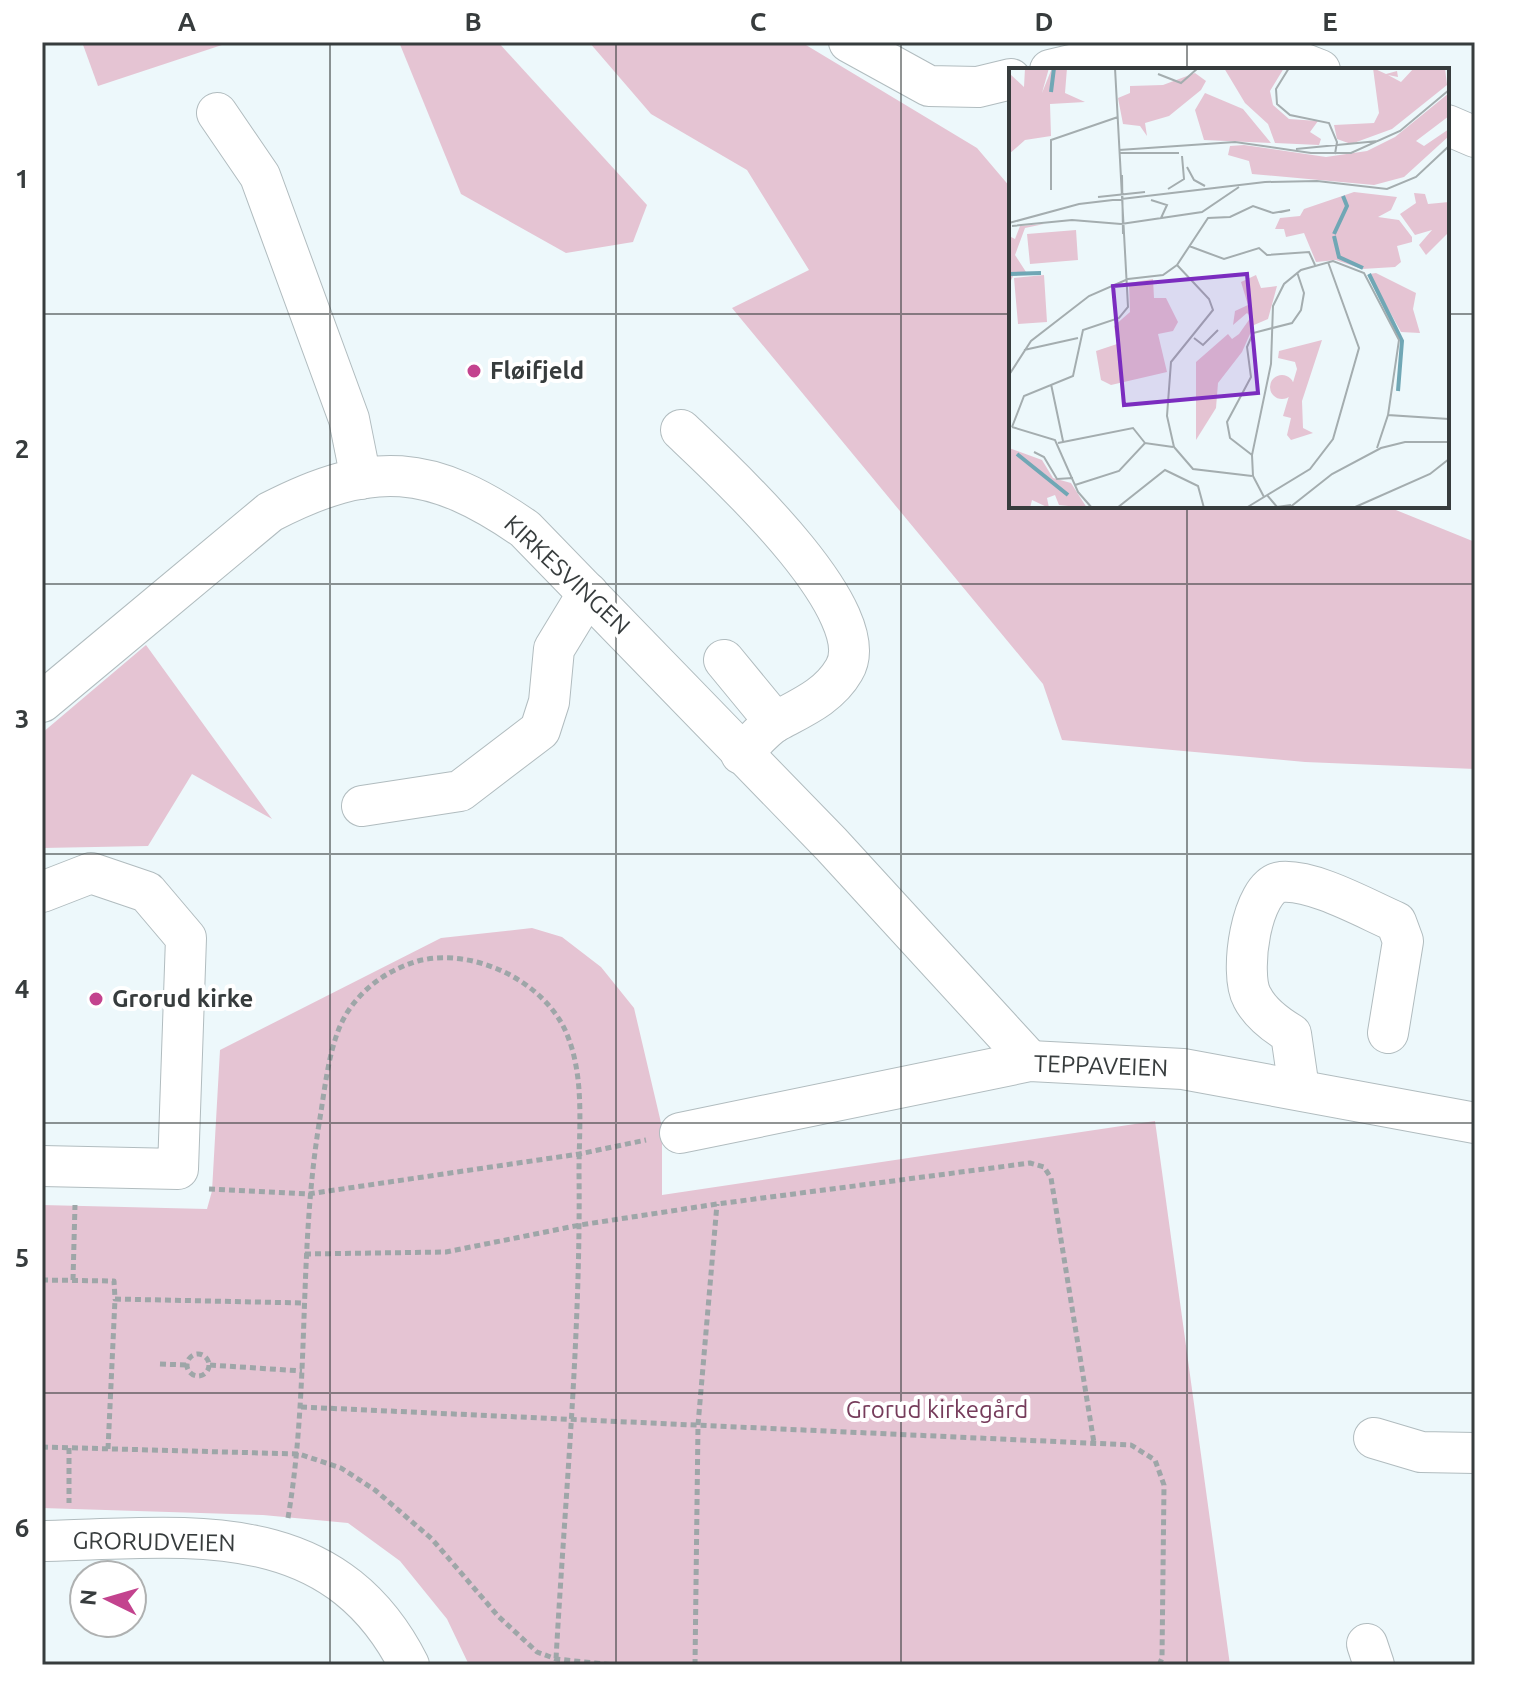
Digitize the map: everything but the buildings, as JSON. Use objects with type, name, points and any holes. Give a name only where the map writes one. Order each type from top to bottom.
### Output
[{"type":"street","points":[[849,42],[929,86],[978,87],[1009,79]]},
{"type":"street","points":[[1060,68],[1171,45],[1254,50],[1313,68]]},
{"type":"street","points":[[217,113],[260,176],[349,419],[361,479]]},
{"type":"street","points":[[1449,126],[1475,137]]},
{"type":"street","points":[[681,430],[757,503],[796,547],[823,586],[845,632],[850,656],[828,691],[796,714],[775,722],[741,754]]},
{"type":"street","name":"KIRKESVINGEN","points":[[42,702],[270,512],[298,498],[361,479],[420,477],[467,492],[525,529],[660,664],[1030,1061]]},
{"type":"street","points":[[362,806],[460,791],[540,730],[549,702],[554,649],[588,593]]},
{"type":"street","points":[[724,660],[775,722]]},
{"type":"street","points":[[42,892],[91,873],[147,892],[186,938],[178,1169],[42,1166]]},
{"type":"street","points":[[1299,1089],[1291,1034],[1273,1023],[1250,996],[1246,956],[1260,896],[1277,882],[1301,882],[1396,922],[1403,941],[1388,1033]]},
{"type":"street","name":"TEPPAVEIEN","points":[[680,1133],[1030,1061],[1183,1069],[1475,1123]]},
{"type":"street","points":[[1374,1438],[1421,1452],[1475,1453]]},
{"type":"street","name":"GRORUDVEIEN","points":[[42,1541],[212,1539],[283,1551],[341,1582],[369,1606],[395,1638],[409,1665]]},
{"type":"path","points":[[283,1551],[299,1454],[308,1194],[337,1032],[359,996],[390,970],[421,960],[457,957],[487,966],[518,979],[543,1001],[566,1032],[581,1099],[580,1225],[556,1659]]},
{"type":"path","points":[[178,1169],[212,1191],[308,1194],[579,1154],[680,1133]]},
{"type":"path","points":[[305,1254],[446,1252],[580,1225],[717,1204],[1030,1163],[1044,1167],[1051,1178],[1094,1443]]},
{"type":"path","points":[[695,1665],[698,1425],[717,1204]]},
{"type":"path","points":[[73,1280],[75,1207]]},
{"type":"path","points":[[42,1280],[114,1281],[108,1449]]},
{"type":"path","points":[[115,1299],[303,1303]]},
{"type":"path","points":[[186,1365],[191,1356],[198,1354],[205,1356],[210,1365]]},
{"type":"path","points":[[160,1364],[186,1365],[196,1376],[204,1375],[210,1365]]},
{"type":"path","points":[[210,1365],[302,1371]]},
{"type":"path","points":[[301,1407],[570,1416],[1131,1445],[1155,1460],[1164,1485],[1159,1665]]},
{"type":"path","points":[[42,1447],[299,1454],[341,1468],[375,1490],[432,1539],[506,1625],[537,1652],[556,1659],[614,1665]]},
{"type":"path","points":[[69,1448],[69,1509]]},
{"type":"green space","points":[[82,42],[231,42],[98,86]]},
{"type":"green space","points":[[399,42],[498,42],[647,205],[633,242],[566,253],[461,194]]},
{"type":"green space","points":[[589,42],[801,42],[977,148],[1009,186],[1009,508],[1391,508],[1475,542],[1475,769],[1305,762],[1062,740],[1043,684],[732,308],[809,270],[747,170],[651,114]]},
{"type":"green space","points":[[146,645],[272,819],[192,774],[148,846],[42,848],[42,733]]},
{"type":"green space","name":"Grorud kirkegård","points":[[532,928],[562,937],[601,967],[634,1008],[662,1127],[662,1195],[1155,1121],[1230,1665],[469,1665],[447,1619],[400,1561],[348,1523],[263,1515],[42,1508],[42,1205],[207,1209],[212,1191],[220,1050],[441,938]]},
{"type":"place","name":"Fløifjeld","points":[[474,371]]},
{"type":"place","name":"Grorud kirke","points":[[96,999]]}]
